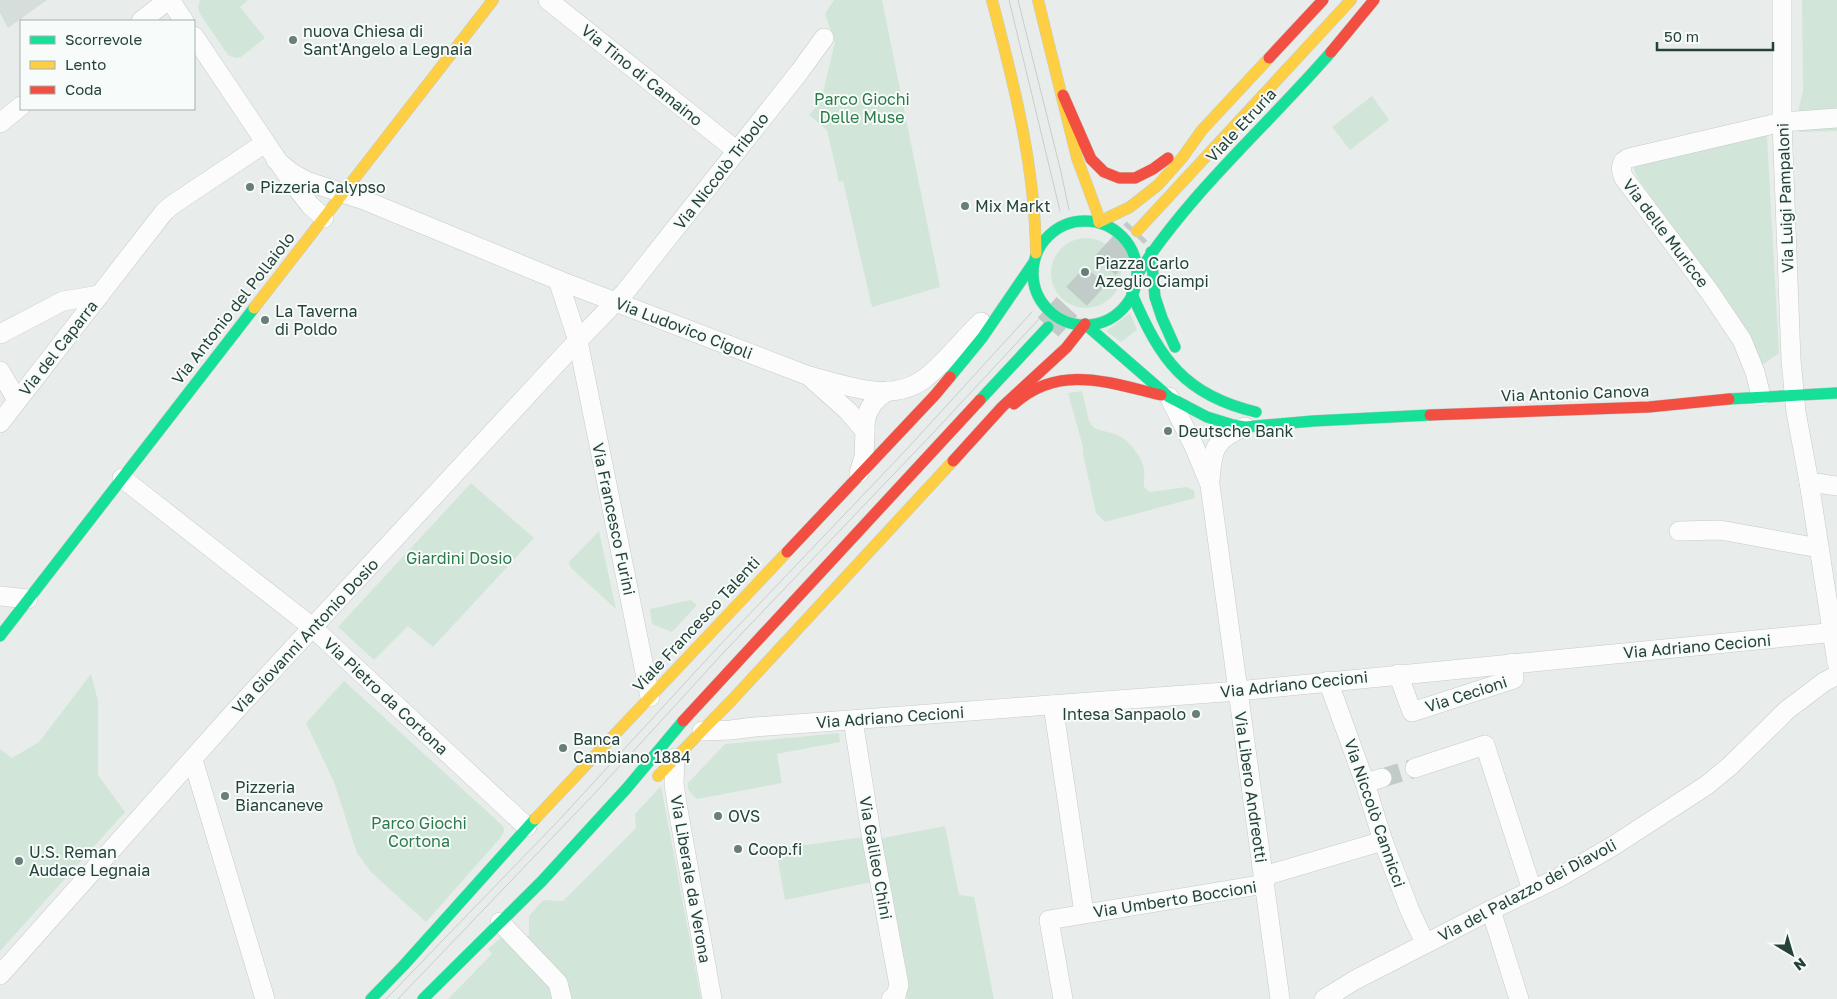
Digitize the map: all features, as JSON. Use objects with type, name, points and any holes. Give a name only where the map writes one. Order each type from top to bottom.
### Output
[{"type":"main road","name":"Via Antonio del Pollaiolo","points":[[0,636],[493,0]]},
{"type":"main road","points":[[992,0],[1018,106],[1034,193],[1036,213],[1034,280],[1039,296],[1044,303],[1062,318],[1074,323],[1085,324],[1102,322],[1114,316],[1124,307],[1132,294],[1137,275],[1133,256],[1128,245],[1118,233],[1099,222],[1082,221],[1061,227],[1048,237],[1035,257]]},
{"type":"main road","points":[[1038,0],[1063,95],[1077,158],[1099,222]]},
{"type":"main road","name":"Viale Etruria","points":[[1099,222],[1127,209],[1145,195],[1186,153],[1202,130],[1323,0]]},
{"type":"main road","name":"Viale Etruria","points":[[1137,231],[1351,0]]},
{"type":"main road","name":"Viale Etruria","points":[[1137,275],[1151,252],[1184,209],[1345,38],[1374,0]]},
{"type":"main road","points":[[1063,95],[1090,158],[1099,168],[1113,176],[1128,178],[1143,175],[1202,130]]},
{"type":"main road","points":[[1151,252],[1153,286],[1157,306],[1192,384]]},
{"type":"main road","name":"Viale Francesco Talenti","points":[[371,999],[404,965],[527,827],[857,478],[969,355],[1035,257]]},
{"type":"main road","points":[[1132,294],[1152,338],[1175,369],[1192,384]]},
{"type":"main road","points":[[1085,324],[1169,397]]},
{"type":"main road","points":[[650,784],[732,700],[1008,401],[1070,344],[1085,324]]},
{"type":"main road","points":[[423,999],[542,881],[594,825],[697,704],[1048,327]]},
{"type":"main road","points":[[961,453],[1023,396],[1049,384],[1079,378],[1108,380],[1169,397]]},
{"type":"main road","name":"Via Antonio Canova","points":[[1192,384],[1223,404],[1240,410],[1313,421]]},
{"type":"main road","name":"Via Antonio Canova","points":[[1169,397],[1207,417],[1245,427],[1313,421],[1455,414],[1640,408],[1761,396],[1837,393]]},
{"type":"main road","points":[[594,825],[628,803]]},
{"type":"street","points":[[142,20],[169,0],[183,20]]},
{"type":"street","name":"Via Tino di Camaino","points":[[548,0],[737,150]]},
{"type":"street","name":"Via Luigi Pampaloni","points":[[1782,0],[1782,122],[1794,395],[1835,632],[1837,658]]},
{"type":"street","points":[[195,38],[276,160],[310,205],[324,218]]},
{"type":"street","name":"Via Niccolò Tribolo","points":[[616,302],[824,38]]},
{"type":"street","points":[[0,123],[20,107]]},
{"type":"street","points":[[1782,122],[1837,118]]},
{"type":"street","name":"Via delle Muricce","points":[[1761,396],[1755,372],[1742,340],[1709,292],[1624,178],[1622,165],[1623,161],[1629,158],[1782,122]]},
{"type":"street","name":"Via del Caparra","points":[[0,423],[164,212],[265,143]]},
{"type":"street","name":"Via Ludovico Cigoli","points":[[276,160],[301,179],[344,192],[558,280],[809,376],[870,391],[903,389],[923,379],[969,333],[1008,299]]},
{"type":"street","points":[[558,280],[578,341]]},
{"type":"street","name":"Via del Caparra","points":[[0,334],[63,301],[100,296]]},
{"type":"street","name":"Via Giovanni Antonio Dosio","points":[[0,975],[236,710],[616,302]]},
{"type":"street","name":"Via Francesco Furini","points":[[578,341],[650,697]]},
{"type":"street","name":"Via del Caparra","points":[[0,371],[17,400]]},
{"type":"street","name":"Via Ludovico Cigoli","points":[[809,376],[848,411],[865,431]]},
{"type":"street","name":"Via Ludovico Cigoli","points":[[857,478],[864,457],[865,420],[872,403],[888,391]]},
{"type":"street","name":"Via Libero Andreotti","points":[[1169,397],[1194,446],[1210,485]]},
{"type":"street","name":"Via Libero Andreotti","points":[[1245,427],[1228,434],[1214,449],[1210,485],[1280,999]]},
{"type":"street","name":"Via Pietro da Cortona","points":[[122,478],[289,611],[312,627],[527,827]]},
{"type":"street","points":[[1809,482],[1837,486]]},
{"type":"street","points":[[1679,531],[1720,530],[1819,548]]},
{"type":"street","points":[[0,596],[28,599]]},
{"type":"street","name":"Via Adriano Cecioni","points":[[754,727],[1238,691],[1835,632]]},
{"type":"street","name":"Via Cecioni","points":[[1398,674],[1412,712],[1514,679],[1512,663]]},
{"type":"street","name":"Via del Palazzo dei Diavoli","points":[[1324,999],[1355,980],[1425,943],[1558,878],[1613,846],[1707,785],[1730,766],[1787,710],[1824,682],[1837,675]]},
{"type":"street","name":"Via Niccolò Cannicci","points":[[1328,682],[1374,781],[1383,841],[1410,911],[1425,943]]},
{"type":"street","points":[[732,700],[733,709],[736,714],[741,720],[754,727]]},
{"type":"street","points":[[1053,705],[1084,913]]},
{"type":"street","name":"Via Galileo Chini","points":[[854,720],[872,840],[899,985],[893,997]]},
{"type":"street","points":[[702,731],[754,727]]},
{"type":"street","points":[[1415,768],[1485,745],[1532,890]]},
{"type":"street","name":"Via Liberale da Verona","points":[[676,758],[674,788],[712,999]]},
{"type":"street","points":[[193,760],[265,999]]},
{"type":"street","name":"Via Umberto Boccioni","points":[[1063,999],[1049,920],[1264,880],[1383,841]]},
{"type":"street","points":[[1491,910],[1519,999]]},
{"type":"street","points":[[500,922],[558,983],[562,999]]},
{"type":"shaded area","points":[[0,0],[47,0],[8,28],[0,13]]},
{"type":"green space","points":[[200,0],[248,0],[240,7],[265,38],[241,57],[236,58],[228,55],[200,14],[198,8]]},
{"type":"green space","name":"Parco Giochi Delle Muse","points":[[834,0],[882,0],[940,287],[872,307],[843,181],[839,182],[827,130],[809,115],[821,101],[835,42],[825,14]]},
{"type":"green space","points":[[1802,0],[1837,0],[1837,131],[1799,132],[1798,112],[1803,91]]},
{"type":"green space","points":[[1372,96],[1389,120],[1350,150],[1332,127]]},
{"type":"green space","points":[[1752,136],[1767,136],[1779,353],[1762,365],[1746,332],[1637,177],[1634,169],[1635,166]]},
{"type":"green space","points":[[1086,238],[1099,241],[1111,248],[1118,260],[1121,273],[1118,286],[1111,298],[1099,305],[1086,308],[1073,305],[1061,298],[1054,286],[1051,273],[1054,260],[1061,248],[1073,241]]},
{"type":"green space","points":[[1130,313],[1137,330],[1121,342],[1106,331]]},
{"type":"green space","points":[[1082,391],[1089,421],[1094,428],[1114,433],[1121,437],[1136,452],[1143,465],[1144,486],[1147,490],[1151,492],[1186,487],[1194,490],[1195,498],[1105,522],[1096,513],[1083,447],[1068,393]]},
{"type":"green space","name":"Giardini Dosio","points":[[471,483],[534,538],[433,647],[408,626],[374,660],[338,627]]},
{"type":"green space","points":[[599,531],[616,609],[571,568],[569,562]]},
{"type":"green space","points":[[691,600],[697,605],[672,632],[652,624],[650,609]]},
{"type":"green space","points":[[91,674],[98,701],[98,775],[125,812],[0,951],[0,749],[12,758],[39,742]]},
{"type":"green space","name":"Parco Giochi Cortona","points":[[344,681],[503,826],[504,831],[501,837],[426,922],[371,872],[357,853],[334,782],[306,723]]},
{"type":"green space","points":[[839,733],[840,742],[777,754],[782,783],[697,799],[688,788],[688,783],[725,744]]},
{"type":"green space","points":[[661,786],[701,999],[448,999],[492,954],[488,949],[503,936],[514,948],[529,935],[529,916],[543,900],[563,901],[636,828],[635,814]]},
{"type":"green space","points":[[945,826],[959,895],[974,897],[994,999],[907,999],[878,839]]},
{"type":"green space","points":[[864,837],[872,882],[785,900],[776,849]]},
{"type":"tunnel","points":[[1048,327],[1137,231]]},
{"type":"tunnel","points":[[1382,778],[1415,768]]},
{"type":"tram line","points":[[1009,0],[1060,211]]},
{"type":"tram line","points":[[1018,0],[1069,210]]},
{"type":"tram line","points":[[386,999],[560,819],[719,646],[905,451],[1032,312]]},
{"type":"tram line","points":[[398,999],[595,793],[725,651],[1039,319]]},
{"type":"traffic: fast","points":[[1137,275],[1158,245],[1205,188],[1331,52]]},
{"type":"traffic: fast","points":[[1085,221],[1105,225],[1114,230],[1128,244],[1133,253],[1137,273],[1133,293],[1128,302],[1114,316],[1105,321],[1085,325],[1065,321],[1056,316],[1042,302],[1037,293],[1033,273],[1037,253],[1042,244],[1056,230],[1065,225],[1085,221]]},
{"type":"traffic: fast","points":[[1151,252],[1155,297],[1175,347]]},
{"type":"traffic: fast","points":[[950,377],[982,338],[1034,262]]},
{"type":"traffic: fast","points":[[1132,294],[1153,337],[1178,371],[1210,396],[1231,405],[1256,412]]},
{"type":"traffic: fast","points":[[0,636],[254,308]]},
{"type":"traffic: fast","points":[[1085,324],[1169,397],[1207,417],[1233,425],[1245,427],[1313,421],[1430,415]]},
{"type":"traffic: fast","points":[[980,400],[1048,327]]},
{"type":"traffic: fast","points":[[1729,399],[1837,393]]},
{"type":"traffic: fast","points":[[423,999],[542,881],[627,788],[683,721]]},
{"type":"traffic: fast","points":[[371,999],[535,819]]},
{"type":"traffic: slow","points":[[254,308],[493,0]]},
{"type":"traffic: slow","points":[[992,0],[1022,125],[1032,189],[1036,253]]},
{"type":"traffic: slow","points":[[1038,0],[1077,158],[1099,222]]},
{"type":"traffic: slow","points":[[1137,231],[1351,0]]},
{"type":"traffic: slow","points":[[1099,222],[1130,207],[1158,185],[1182,158],[1202,130],[1269,58]]},
{"type":"traffic: slow","points":[[658,776],[732,700],[953,461]]},
{"type":"traffic: slow","points":[[535,819],[787,552]]},
{"type":"traffic: jam","points":[[1269,58],[1323,0]]},
{"type":"traffic: jam","points":[[1331,52],[1374,0]]},
{"type":"traffic: jam","points":[[1063,95],[1091,159],[1104,172],[1119,178],[1135,178],[1153,169],[1168,158]]},
{"type":"traffic: jam","points":[[953,461],[1002,407],[1066,348],[1085,324]]},
{"type":"traffic: jam","points":[[787,552],[950,377]]},
{"type":"traffic: jam","points":[[1014,404],[1031,391],[1067,380],[1104,382],[1161,395]]},
{"type":"traffic: jam","points":[[1430,415],[1649,407],[1729,399]]},
{"type":"traffic: jam","points":[[683,721],[980,400]]},
{"type":"place","name":"nuova Chiesa di Sant'Angelo a Legnaia","points":[[293,40]]},
{"type":"place","name":"Pizzeria Calypso","points":[[250,187]]},
{"type":"place","name":"Mix Markt","points":[[965,206]]},
{"type":"place","name":"Piazza Carlo Azeglio Ciampi","points":[[1085,272]]},
{"type":"place","name":"La Taverna di Poldo","points":[[265,320]]},
{"type":"place","name":"Deutsche Bank","points":[[1168,431]]},
{"type":"place","name":"Intesa Sanpaolo","points":[[1196,714]]},
{"type":"place","name":"Banca Cambiano 1884","points":[[563,748]]},
{"type":"place","name":"Pizzeria Biancaneve","points":[[225,796]]},
{"type":"place","name":"OVS","points":[[718,816]]},
{"type":"place","name":"Coop.fi","points":[[738,849]]},
{"type":"place","name":"U.S. Reman Audace Legnaia","points":[[19,861]]}]
